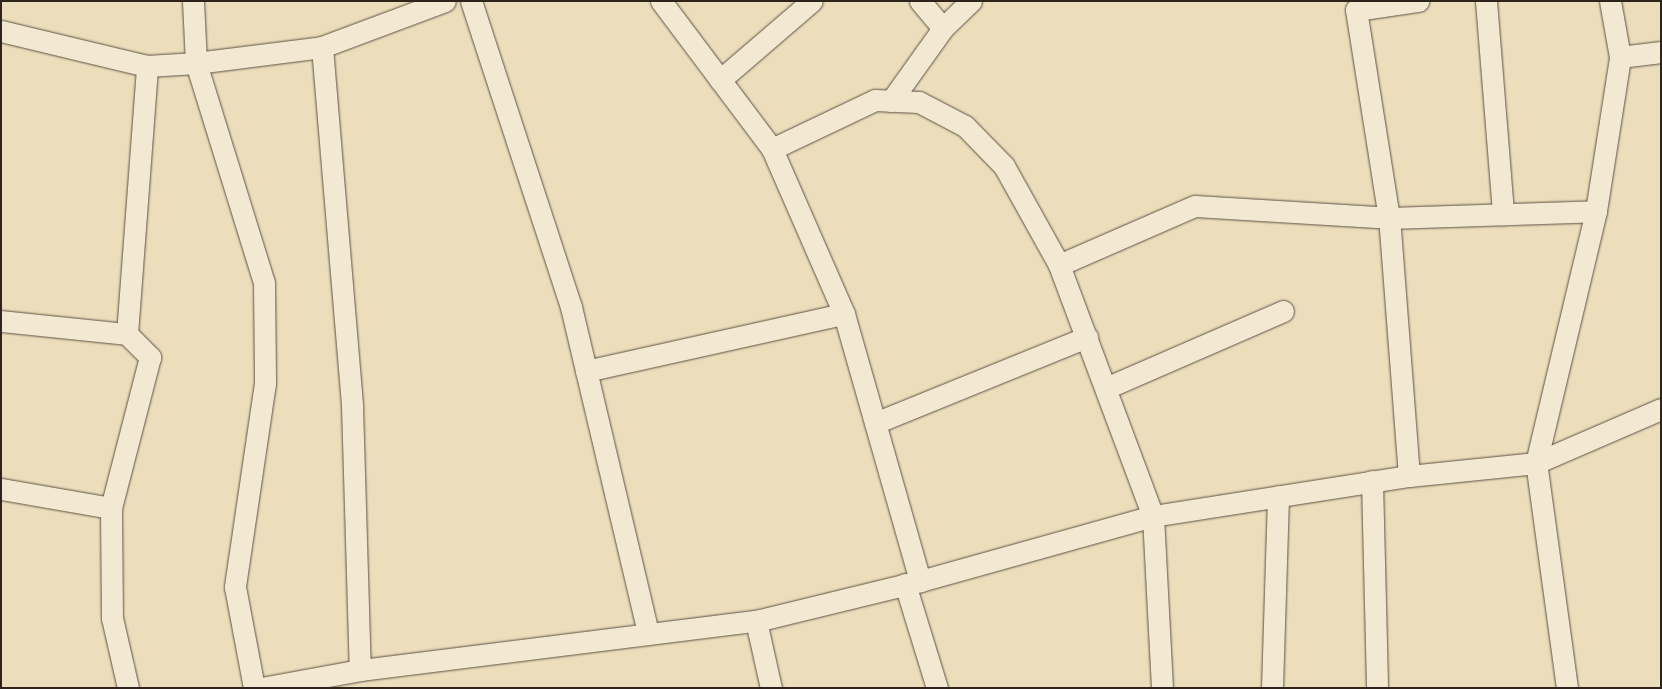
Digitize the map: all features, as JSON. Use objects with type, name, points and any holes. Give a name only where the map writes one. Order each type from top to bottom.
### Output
[{"type":"street","points":[[193,1],[196,64],[264,282],[265,383],[235,587],[254,688]]},
{"type":"street","points":[[1,31],[147,66],[196,64],[322,47],[445,1]]},
{"type":"street","points":[[471,1],[571,307],[648,634]]},
{"type":"street","points":[[661,1],[772,149],[844,314],[875,423],[937,688]]},
{"type":"street","points":[[720,80],[812,1]]},
{"type":"street","points":[[920,1],[943,28]]},
{"type":"street","points":[[891,101],[943,28],[971,1]]},
{"type":"street","points":[[1409,476],[1389,218],[1356,10],[1418,1]]},
{"type":"street","points":[[1486,1],[1503,214]]},
{"type":"street","points":[[1567,688],[1536,463],[1596,211],[1620,57],[1610,1]]},
{"type":"street","points":[[322,47],[352,406],[360,670]]},
{"type":"street","points":[[1620,57],[1661,52]]},
{"type":"street","points":[[128,334],[147,66]]},
{"type":"street","points":[[772,149],[875,100],[919,102],[965,126],[1004,166],[1059,265],[1153,516],[1162,688]]},
{"type":"street","points":[[1059,265],[1195,206],[1389,218],[1596,211]]},
{"type":"street","points":[[1106,388],[1283,311]]},
{"type":"street","points":[[586,371],[844,314]]},
{"type":"street","points":[[1,321],[128,334],[150,358],[111,508],[112,618],[128,688]]},
{"type":"street","points":[[875,423],[1086,337]]},
{"type":"street","points":[[262,688],[360,670],[756,621],[913,582],[1153,516],[1372,481],[1536,463],[1661,409]]},
{"type":"street","points":[[1372,481],[1377,688]]},
{"type":"street","points":[[1,489],[111,508]]},
{"type":"street","points":[[1272,688],[1278,496]]},
{"type":"street","points":[[756,621],[771,688]]}]
